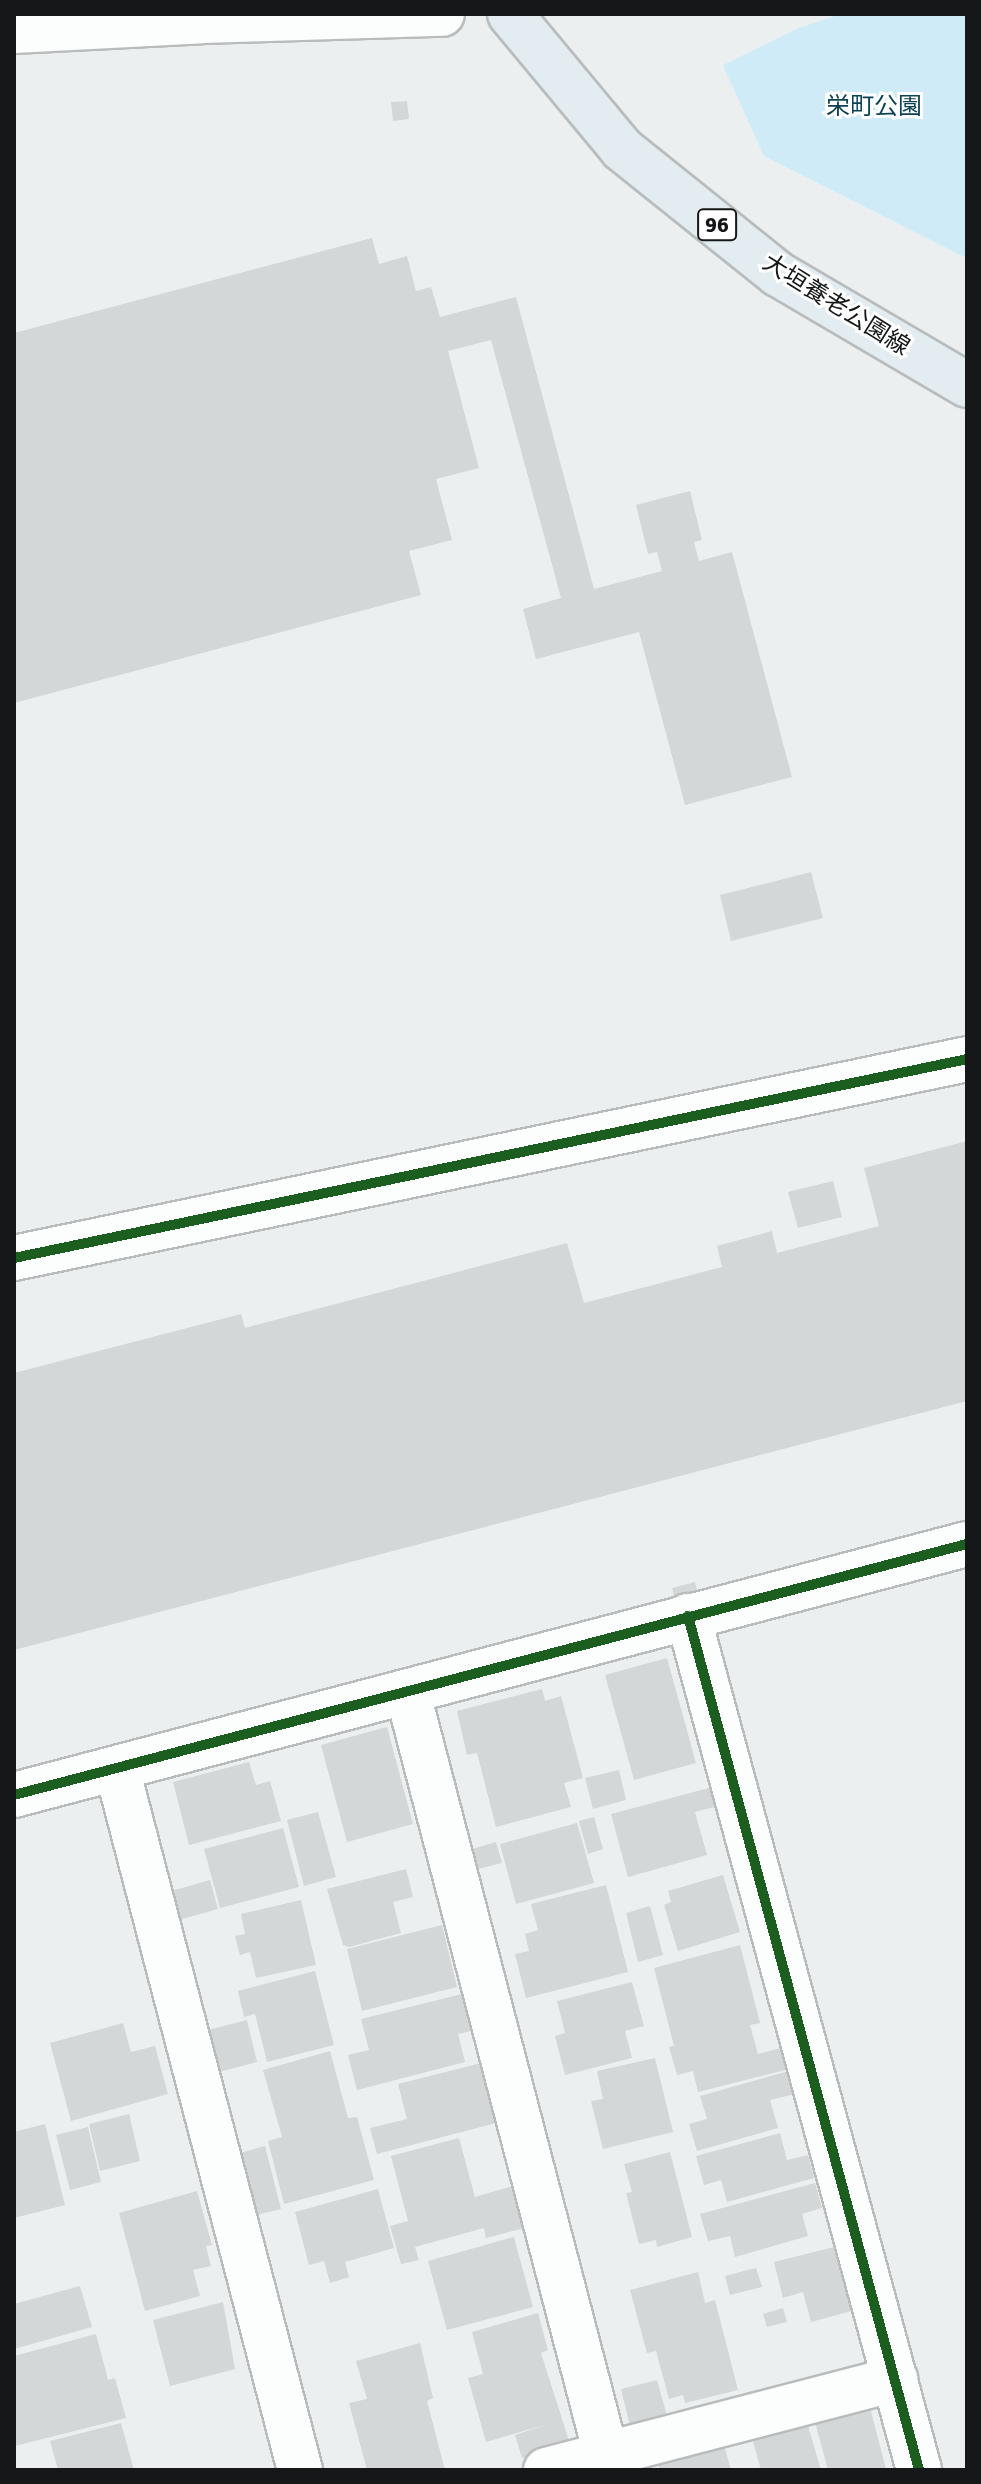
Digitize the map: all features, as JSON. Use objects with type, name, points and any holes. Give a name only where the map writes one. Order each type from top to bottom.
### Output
[{"type":"main road","name":"大垣養老公園線","points":[[510,14],[622,149],[778,274],[967,385]]},
{"type":"street","points":[[14,31],[202,21],[442,14]]},
{"type":"street","points":[[14,1258],[967,1059]]},
{"type":"street","points":[[14,1795],[408,1694],[688,1616],[967,1544]]},
{"type":"street","points":[[688,1616],[919,2470]]},
{"type":"street","points":[[408,1694],[606,2454]]},
{"type":"street","points":[[117,1769],[300,2470]]},
{"type":"street","points":[[546,2470],[895,2379]]},
{"type":"green space","name":"栄町公園","points":[[841,14],[967,14],[967,258],[764,156],[723,65],[799,28]]},
{"type":"building","points":[[407,101],[409,119],[393,121],[391,102]]},
{"type":"building","points":[[372,238],[379,264],[407,256],[416,291],[431,287],[440,317],[516,297],[594,589],[662,571],[657,552],[648,554],[636,505],[690,491],[702,540],[694,542],[699,561],[732,552],[792,777],[685,805],[639,632],[536,659],[523,609],[561,598],[491,340],[448,351],[479,468],[436,479],[452,540],[409,551],[421,595],[14,703],[14,333]]},
{"type":"building","points":[[811,872],[823,918],[731,941],[720,895]]},
{"type":"building","points":[[967,1141],[967,1401],[14,1650],[14,1373],[241,1314],[245,1328],[567,1243],[584,1303],[722,1267],[717,1246],[772,1231],[777,1253],[879,1226],[864,1168]]},
{"type":"building","points":[[833,1181],[842,1217],[798,1228],[788,1192]]},
{"type":"building","points":[[695,1582],[699,1598],[676,1604],[672,1588]]},
{"type":"building","points":[[667,1658],[696,1763],[634,1780],[605,1675]]},
{"type":"building","points":[[542,1689],[545,1701],[561,1696],[583,1778],[564,1783],[571,1807],[496,1827],[477,1753],[467,1755],[457,1711]]},
{"type":"building","points":[[387,1727],[413,1824],[347,1842],[321,1745]]},
{"type":"building","points":[[249,1762],[256,1785],[270,1781],[281,1821],[189,1845],[173,1782]]},
{"type":"building","points":[[619,1770],[626,1800],[593,1809],[585,1778]]},
{"type":"building","points":[[720,1785],[726,1804],[695,1812],[707,1855],[628,1877],[611,1814]]},
{"type":"building","points":[[318,1812],[336,1877],[304,1886],[287,1820]]},
{"type":"building","points":[[594,1817],[603,1849],[588,1854],[579,1821]]},
{"type":"building","points":[[577,1823],[594,1883],[516,1904],[500,1844]]},
{"type":"building","points":[[283,1828],[299,1887],[220,1908],[204,1849]]},
{"type":"building","points":[[496,1842],[502,1863],[470,1871],[465,1851]]},
{"type":"building","points":[[406,1869],[413,1897],[393,1902],[401,1933],[349,1947],[343,1945],[327,1889]]},
{"type":"building","points":[[723,1875],[740,1932],[678,1951],[664,1905],[671,1902],[668,1891]]},
{"type":"building","points":[[210,1880],[218,1909],[175,1921],[168,1892]]},
{"type":"building","points":[[606,1885],[628,1972],[526,1998],[515,1954],[529,1951],[525,1934],[538,1930],[531,1904]]},
{"type":"building","points":[[301,1900],[316,1965],[256,1978],[250,1952],[240,1955],[235,1936],[245,1934],[241,1914]]},
{"type":"building","points":[[650,1906],[663,1955],[638,1962],[626,1913]]},
{"type":"building","points":[[442,1925],[457,1987],[362,2011],[347,1949]]},
{"type":"building","points":[[740,1945],[760,2023],[750,2025],[758,2054],[784,2047],[789,2069],[698,2092],[693,2071],[677,2075],[669,2047],[674,2046],[654,1968]]},
{"type":"building","points":[[315,1971],[334,2045],[267,2062],[255,2014],[244,2017],[238,1991]]},
{"type":"building","points":[[632,1982],[644,2026],[625,2031],[632,2058],[565,2075],[555,2036],[565,2033],[557,2001]]},
{"type":"building","points":[[466,1993],[476,2030],[458,2034],[465,2062],[357,2090],[348,2055],[369,2050],[361,2019]]},
{"type":"building","points":[[247,2020],[257,2062],[212,2074],[200,2032]]},
{"type":"building","points":[[123,2023],[131,2052],[155,2046],[168,2094],[71,2121],[50,2043]]},
{"type":"building","points":[[330,2051],[348,2118],[357,2117],[374,2180],[284,2204],[268,2141],[282,2137],[263,2070]]},
{"type":"building","points":[[655,2058],[673,2132],[603,2149],[591,2101],[603,2099],[597,2071]]},
{"type":"building","points":[[485,2062],[500,2122],[377,2154],[370,2128],[407,2119],[398,2084]]},
{"type":"building","points":[[789,2071],[795,2094],[770,2100],[778,2128],[697,2151],[689,2124],[707,2119],[700,2096]]},
{"type":"building","points":[[129,2114],[140,2161],[100,2171],[89,2124]]},
{"type":"building","points":[[45,2124],[65,2205],[14,2218],[14,2132]]},
{"type":"building","points":[[88,2127],[101,2182],[70,2190],[56,2135]]},
{"type":"building","points":[[780,2133],[787,2160],[808,2155],[814,2178],[727,2202],[721,2180],[704,2185],[696,2156]]},
{"type":"building","points":[[459,2138],[475,2197],[513,2186],[525,2228],[486,2238],[484,2228],[415,2247],[419,2260],[401,2264],[390,2226],[408,2221],[391,2156]]},
{"type":"building","points":[[265,2146],[281,2209],[256,2215],[240,2153]]},
{"type":"building","points":[[670,2152],[692,2237],[657,2247],[656,2240],[639,2244],[626,2193],[632,2192],[624,2164]]},
{"type":"building","points":[[815,2183],[822,2208],[802,2214],[808,2236],[735,2257],[730,2236],[708,2241],[700,2214]]},
{"type":"building","points":[[378,2189],[394,2248],[345,2262],[349,2277],[330,2283],[324,2261],[309,2265],[295,2212]]},
{"type":"building","points":[[197,2191],[212,2245],[206,2246],[211,2266],[193,2270],[200,2296],[145,2311],[119,2213]]},
{"type":"building","points":[[514,2237],[533,2307],[447,2330],[428,2261]]},
{"type":"building","points":[[838,2246],[855,2310],[811,2322],[803,2292],[783,2298],[774,2262]]},
{"type":"building","points":[[756,2268],[762,2287],[730,2295],[725,2276]]},
{"type":"building","points":[[698,2272],[705,2303],[715,2300],[738,2390],[685,2403],[683,2395],[669,2399],[656,2351],[647,2353],[630,2290]]},
{"type":"building","points":[[80,2286],[92,2327],[14,2349],[14,2304]]},
{"type":"building","points":[[223,2302],[235,2369],[170,2386],[153,2320]]},
{"type":"building","points":[[783,2308],[787,2322],[767,2327],[763,2314]]},
{"type":"building","points":[[538,2313],[548,2350],[541,2353],[570,2444],[522,2458],[515,2435],[548,2424],[486,2442],[468,2378],[483,2374],[472,2332]]},
{"type":"building","points":[[96,2334],[108,2380],[115,2378],[126,2418],[15,2446],[14,2356]]},
{"type":"building","points":[[420,2343],[433,2398],[427,2401],[445,2470],[367,2470],[349,2403],[367,2399],[356,2361]]},
{"type":"building","points":[[657,2380],[667,2416],[630,2426],[621,2389]]},
{"type":"building","points":[[868,2400],[886,2469],[828,2470],[813,2415]]},
{"type":"building","points":[[806,2419],[821,2470],[761,2470],[751,2434]]},
{"type":"building","points":[[121,2423],[134,2470],[58,2470],[50,2441]]},
{"type":"building","points":[[723,2441],[731,2470],[660,2470],[657,2460]]},
{"type":"cycle path","points":[[14,1258],[967,1059]]},
{"type":"cycle path","points":[[14,1795],[967,1544]]},
{"type":"cycle path","points":[[688,1616],[919,2470]]}]
